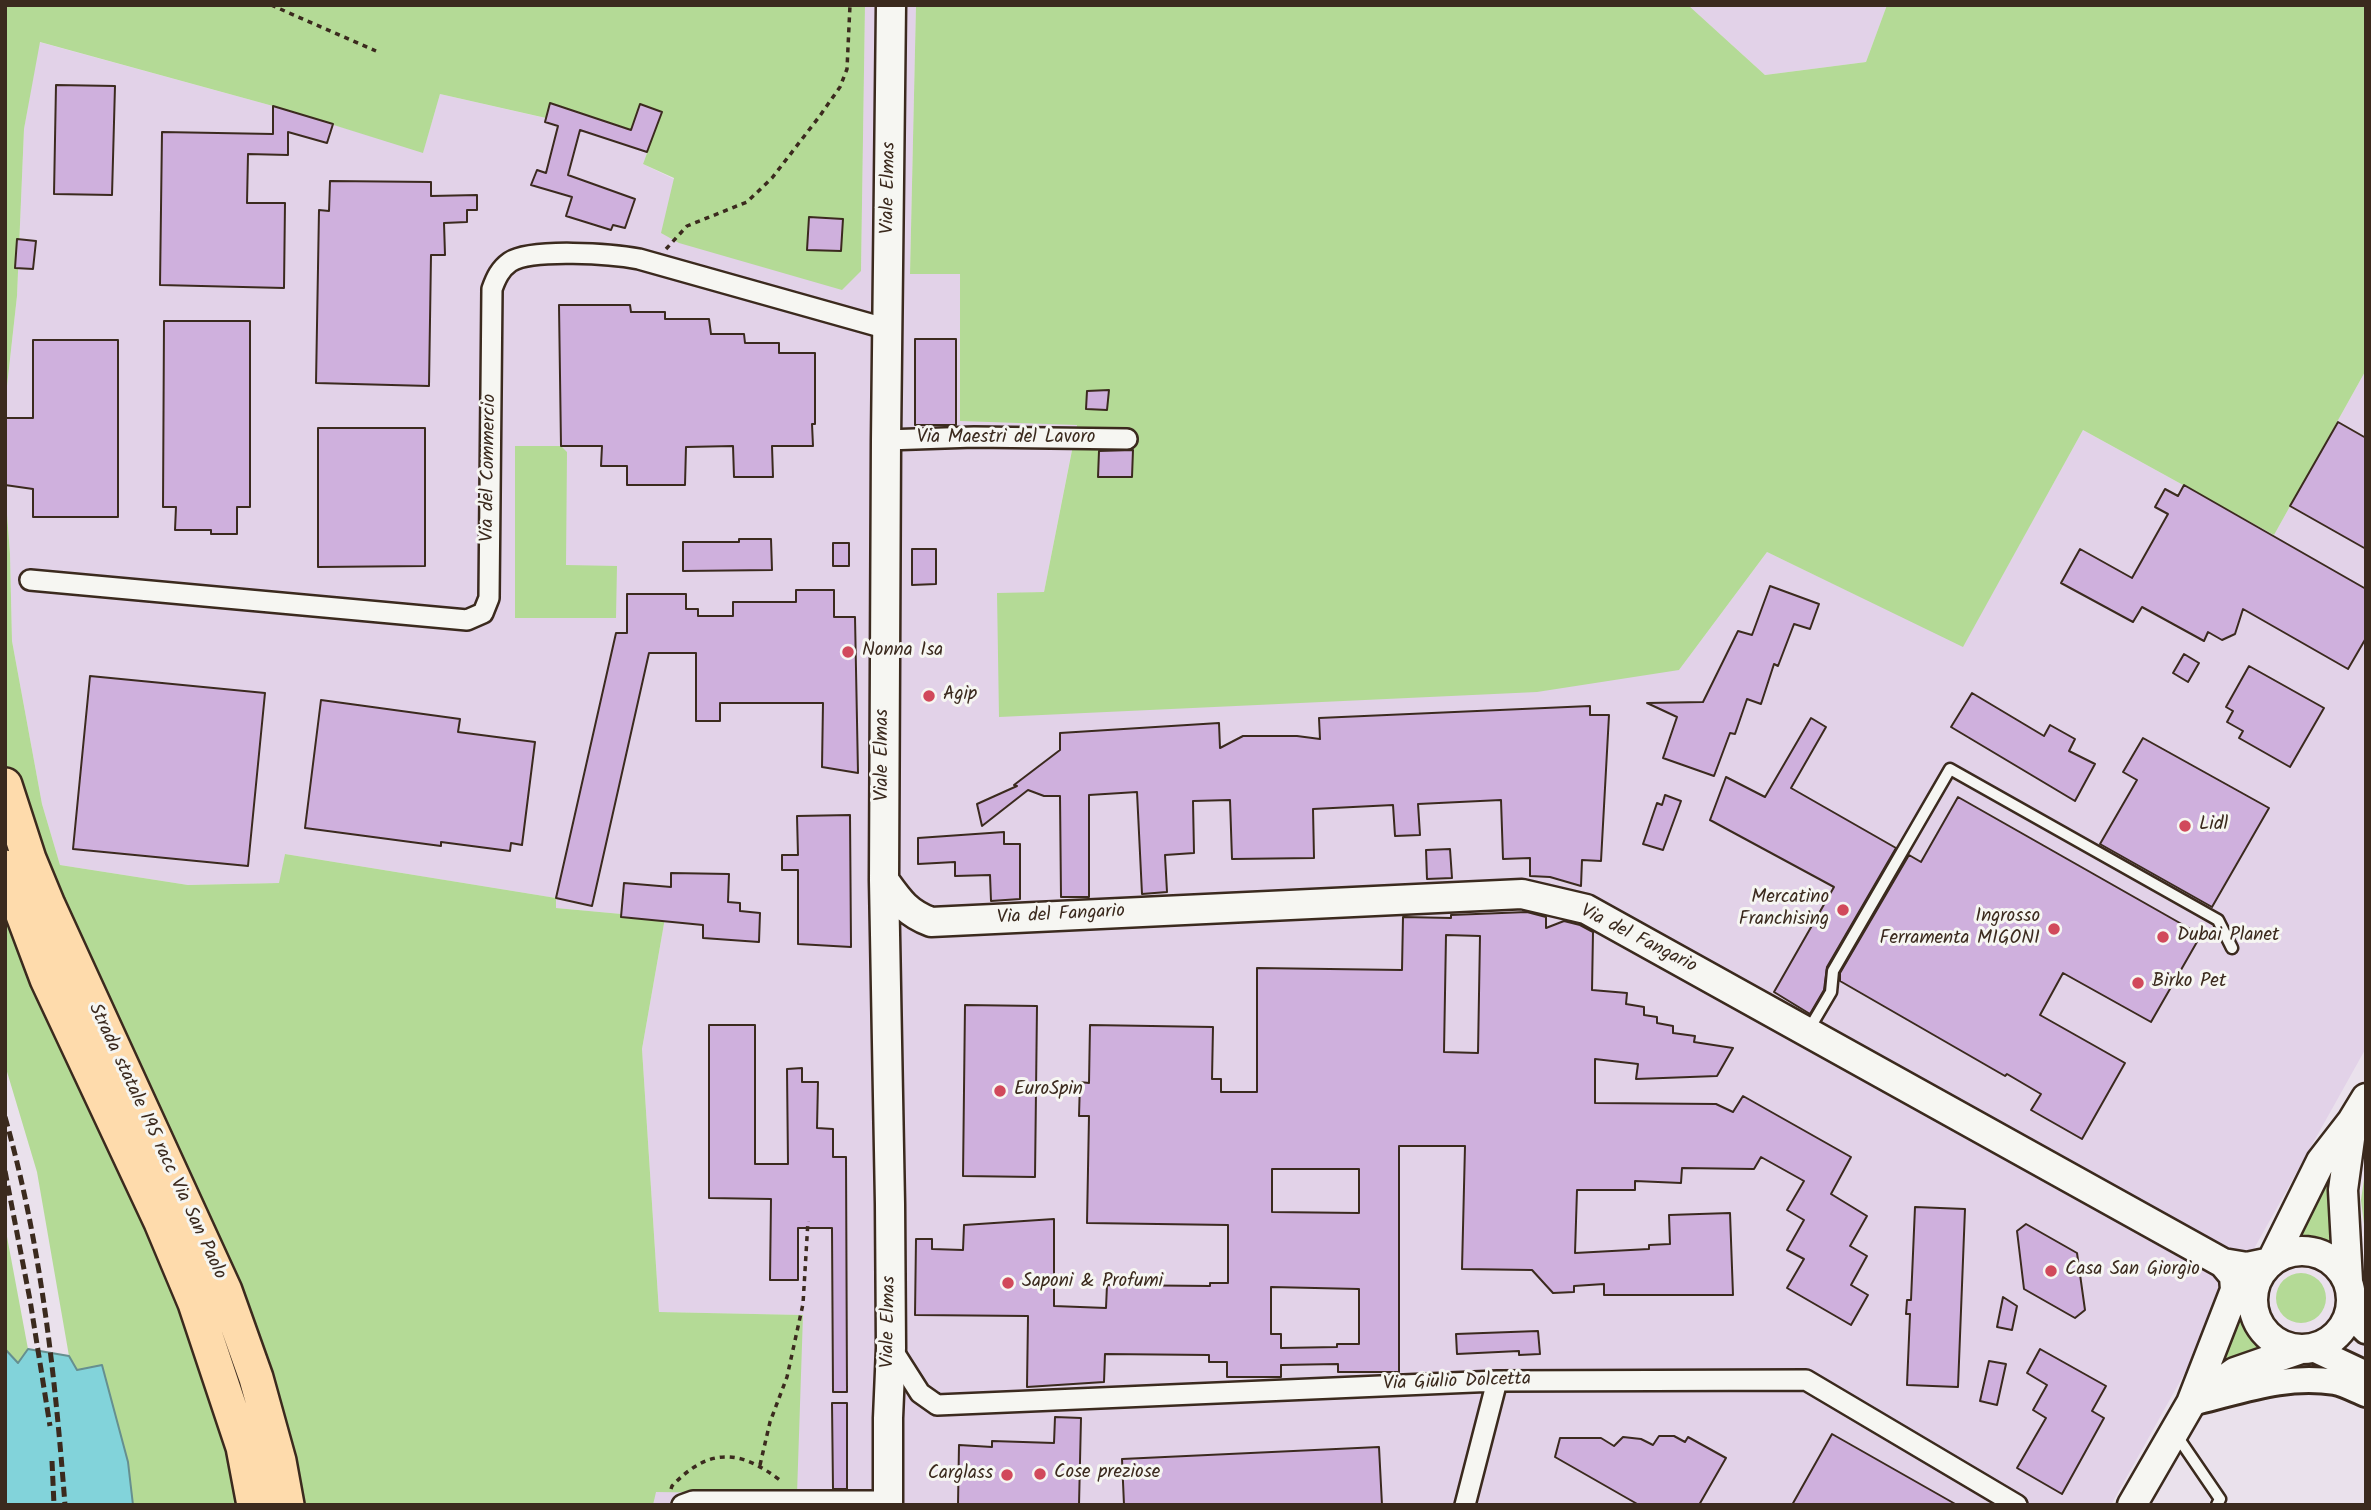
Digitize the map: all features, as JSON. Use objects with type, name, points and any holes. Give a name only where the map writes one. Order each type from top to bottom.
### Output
[{"type":"highway","name":"Strada statale 195 racc Via San Paolo","points":[[5,785],[29,859],[70,956],[225,1291],[256,1378],[279,1461],[287,1505]]},
{"type":"highway","name":"Strada statale 195 racc Via San Paolo","points":[[5,867],[47,979],[161,1222],[195,1303],[243,1447],[254,1505]]},
{"type":"main road","name":"Viale Elmas","points":[[888,1503],[891,1348],[884,880],[891,5]]},
{"type":"main road","points":[[884,880],[913,915],[931,922]]},
{"type":"main road","name":"Via del Fangario","points":[[931,922],[1522,894],[1586,909],[2223,1263],[2248,1267],[2271,1262]]},
{"type":"main road","points":[[885,975],[896,951],[911,933],[931,922]]},
{"type":"main road","points":[[2191,1403],[2235,1372],[2324,1344],[2335,1337],[2343,1327],[2358,1323],[2347,1282],[2343,1190],[2359,1110]]},
{"type":"main road","points":[[2306,1349],[2286,1346],[2262,1329],[2253,1301],[2255,1286],[2261,1272],[2271,1262],[2321,1161],[2359,1110]]},
{"type":"main road","points":[[2271,1262],[2292,1252],[2314,1253],[2333,1263],[2347,1282]]},
{"type":"main road","points":[[2132,1505],[2191,1403],[2235,1290],[2234,1276],[2223,1263]]},
{"type":"street","name":"Via del Commercio","points":[[30,580],[467,620],[483,613],[489,597],[492,289],[498,273],[523,256],[610,254],[888,329]]},
{"type":"street","name":"Via Maestri del Lavoro","points":[[886,440],[974,437],[1126,439]]},
{"type":"street","name":"Via Giulio Dolcetta","points":[[891,1348],[920,1393],[937,1405],[1497,1381],[1806,1380],[2017,1505]]},
{"type":"street","points":[[2306,1349],[2366,1374]]},
{"type":"street","points":[[2191,1403],[2279,1381],[2303,1379],[2337,1382],[2366,1394]]},
{"type":"street","points":[[1465,1505],[1497,1381]]},
{"type":"street","points":[[677,1500],[888,1503]]},
{"type":"lane","points":[[1808,1031],[1831,992],[1833,971],[1950,769],[2218,920],[2232,948]]},
{"type":"lane","points":[[2174,1432],[2220,1499],[2217,1505]]},
{"type":"path","points":[[271,5],[376,51]]},
{"type":"path","points":[[653,264],[687,226],[747,202],[780,168],[840,87],[847,69],[850,5]]},
{"type":"path","points":[[760,1465],[770,1422],[787,1377],[803,1304],[808,1221]]},
{"type":"path","points":[[677,1500],[671,1486],[687,1470],[708,1460],[734,1456],[760,1465],[787,1486],[796,1501]]},
{"type":"shaded area","points":[[865,5],[916,5],[910,274],[960,274],[960,420],[1077,424],[1044,592],[997,594],[1679,670],[1767,552],[1963,646],[2083,430],[2274,535],[2366,370],[2366,1048],[2111,1505],[653,1505],[655,1492],[802,1315],[659,1312],[642,1049],[665,918],[556,908],[556,898],[285,854],[280,883],[188,885],[60,865],[42,804],[12,641],[5,488],[5,404],[17,296],[24,129],[39,42],[273,106],[423,152],[440,94],[545,118],[550,103],[631,130],[640,104],[662,112],[643,164],[861,271]]},
{"type":"shaded area","points":[[1688,5],[1887,5],[1866,62],[1765,75]]},
{"type":"green space","points":[[5,5],[865,5],[861,271],[842,290],[679,243],[661,233],[674,178],[643,164],[662,112],[640,105],[631,130],[551,104],[546,118],[440,94],[423,153],[273,106],[40,42],[24,129],[17,296],[5,404]]},
{"type":"green space","points":[[916,5],[1688,5],[1765,75],[1866,62],[1887,5],[2366,5],[2366,370],[2274,535],[2083,430],[1963,647],[1767,552],[1679,670],[1537,692],[999,717],[997,593],[1044,592],[1077,425],[960,421],[960,274],[910,274]]},
{"type":"green space","points":[[515,446],[561,446],[567,452],[566,565],[617,566],[616,618],[515,618]]},
{"type":"green space","points":[[5,488],[12,641],[42,804],[60,865],[188,885],[279,883],[285,854],[556,898],[556,908],[665,918],[642,1049],[659,1312],[803,1315],[797,1494],[656,1492],[653,1505],[303,1505],[5,818]]},
{"type":"green space","points":[[5,907],[170,1266],[248,1505],[133,1505],[128,1462],[102,1365],[77,1371],[69,1356],[37,1172],[5,1065]]},
{"type":"green space","points":[[2366,1165],[2366,1240],[2361,1200]]},
{"type":"green space","points":[[2328,1170],[2333,1250],[2318,1244],[2293,1240]]},
{"type":"green space","points":[[5,1226],[28,1349],[18,1363],[5,1349]]},
{"type":"green space","points":[[2301,1273],[2319,1280],[2326,1298],[2319,1316],[2301,1323],[2283,1316],[2276,1298],[2283,1280]]},
{"type":"green space","points":[[2243,1303],[2253,1328],[2261,1338],[2272,1345],[2216,1367]]},
{"type":"water","points":[[5,1349],[18,1363],[28,1349],[69,1356],[77,1370],[102,1365],[128,1462],[133,1505],[5,1505]]},
{"type":"building","points":[[56,85],[115,86],[112,195],[54,194]]},
{"type":"building","points":[[550,103],[631,130],[640,104],[662,112],[647,152],[580,130],[568,175],[635,199],[625,228],[613,225],[611,230],[566,216],[572,197],[531,185],[537,170],[546,173],[558,126],[545,122]]},
{"type":"building","points":[[273,106],[333,124],[327,143],[288,132],[288,155],[248,154],[247,203],[285,203],[284,288],[160,285],[162,132],[273,134]]},
{"type":"building","points":[[330,181],[431,182],[431,196],[477,195],[477,210],[467,210],[467,222],[444,223],[445,255],[431,255],[429,386],[316,383],[319,210],[329,211]]},
{"type":"building","points":[[809,217],[843,219],[841,251],[807,250]]},
{"type":"building","points":[[17,239],[36,241],[33,269],[15,268]]},
{"type":"building","points":[[559,305],[630,305],[631,312],[665,312],[665,319],[709,319],[711,334],[744,334],[745,343],[779,343],[779,353],[815,353],[813,446],[772,446],[773,477],[734,477],[733,446],[686,447],[685,485],[627,485],[627,466],[601,466],[602,446],[561,446]]},
{"type":"building","points":[[164,321],[250,321],[250,507],[237,507],[237,534],[211,534],[211,530],[175,530],[176,507],[163,507]]},
{"type":"building","points":[[915,339],[956,339],[956,425],[915,425]]},
{"type":"building","points":[[33,340],[118,340],[118,517],[33,517],[33,489],[5,485],[5,418],[33,418]]},
{"type":"building","points":[[1109,390],[1107,410],[1086,409],[1087,391]]},
{"type":"building","points":[[2338,422],[2366,438],[2366,549],[2290,506]]},
{"type":"building","points":[[318,428],[425,428],[425,566],[318,567]]},
{"type":"building","points":[[1133,450],[1132,477],[1098,477],[1099,451]]},
{"type":"building","points":[[2184,485],[2366,589],[2366,638],[2348,669],[2243,609],[2235,634],[2222,640],[2208,632],[2204,641],[2142,607],[2133,622],[2061,583],[2080,549],[2132,578],[2168,514],[2155,507],[2165,489],[2178,496]]},
{"type":"building","points":[[739,539],[771,539],[772,570],[683,571],[683,542],[739,542]]},
{"type":"building","points":[[833,543],[849,543],[849,566],[833,566]]},
{"type":"building","points":[[912,549],[936,549],[936,584],[912,585]]},
{"type":"building","points":[[1770,586],[1819,604],[1810,629],[1794,624],[1778,666],[1774,664],[1761,704],[1747,699],[1735,734],[1730,733],[1714,776],[1663,758],[1677,717],[1647,703],[1703,702],[1738,631],[1752,635]]},
{"type":"building","points":[[796,590],[834,590],[834,617],[855,617],[858,773],[822,767],[823,703],[720,703],[720,721],[696,721],[696,653],[649,653],[592,906],[556,898],[616,633],[627,633],[627,594],[686,594],[686,609],[698,609],[698,616],[733,616],[733,602],[796,602]]},
{"type":"building","points":[[2184,654],[2199,663],[2188,682],[2173,673]]},
{"type":"building","points":[[2249,666],[2324,708],[2290,767],[2239,738],[2243,731],[2227,722],[2233,711],[2226,707]]},
{"type":"building","points":[[90,676],[265,693],[248,866],[73,849]]},
{"type":"building","points":[[1972,693],[2044,736],[2050,725],[2075,739],[2069,751],[2095,764],[2075,801],[1951,727]]},
{"type":"building","points":[[321,700],[460,719],[458,732],[535,742],[522,845],[511,843],[510,851],[441,842],[441,846],[305,828]]},
{"type":"building","points":[[1590,706],[1590,715],[1609,715],[1601,861],[1582,860],[1581,886],[1550,877],[1530,876],[1530,858],[1503,859],[1501,800],[1418,804],[1420,835],[1395,836],[1393,805],[1313,809],[1314,858],[1232,859],[1230,800],[1193,801],[1194,853],[1165,855],[1167,892],[1142,894],[1137,792],[1089,795],[1089,897],[1061,897],[1060,796],[1044,796],[1028,790],[982,826],[977,804],[1017,786],[1014,785],[1060,750],[1060,733],[1219,723],[1220,748],[1243,736],[1297,736],[1320,739],[1319,718]]},
{"type":"building","points":[[1811,718],[1826,727],[1791,788],[1896,848],[1827,967],[1824,990],[1810,1014],[1774,992],[1834,887],[1710,820],[1726,777],[1765,797]]},
{"type":"building","name":"Lidl","points":[[2143,738],[2269,808],[2212,907],[2100,844],[2137,780],[2123,772]]},
{"type":"building","points":[[1665,795],[1681,801],[1663,850],[1643,844],[1657,803],[1662,805]]},
{"type":"building","points":[[1958,797],[2201,935],[2151,1022],[2063,973],[2040,1015],[2125,1063],[2082,1139],[2031,1110],[2041,1094],[1840,981],[1840,973],[1909,855],[1921,862]]},
{"type":"building","points":[[850,815],[851,947],[798,944],[798,870],[782,870],[782,855],[798,855],[797,816]]},
{"type":"building","points":[[1004,832],[1004,844],[1020,844],[1020,899],[991,901],[990,875],[955,876],[955,862],[918,864],[918,838]]},
{"type":"building","points":[[1450,849],[1452,878],[1427,879],[1426,850]]},
{"type":"building","points":[[671,873],[729,874],[728,902],[740,903],[740,911],[760,913],[759,942],[703,938],[703,925],[621,917],[624,883],[671,887]]},
{"type":"building","points":[[1527,912],[1546,917],[1546,928],[1564,921],[1580,925],[1593,932],[1592,990],[1627,993],[1626,1004],[1644,1007],[1644,1015],[1657,1017],[1657,1023],[1673,1026],[1673,1033],[1695,1036],[1694,1042],[1733,1048],[1717,1076],[1636,1079],[1638,1064],[1595,1059],[1595,1103],[1716,1104],[1733,1112],[1743,1096],[1851,1157],[1831,1194],[1867,1216],[1850,1246],[1867,1256],[1851,1285],[1868,1295],[1851,1325],[1787,1288],[1804,1259],[1787,1250],[1804,1220],[1787,1210],[1804,1181],[1761,1157],[1754,1169],[1682,1168],[1681,1183],[1635,1181],[1635,1190],[1577,1190],[1575,1253],[1649,1249],[1649,1245],[1670,1244],[1669,1215],[1730,1213],[1733,1295],[1604,1295],[1604,1284],[1574,1286],[1574,1292],[1553,1293],[1532,1270],[1462,1269],[1465,1146],[1399,1146],[1399,1372],[1338,1372],[1338,1364],[1281,1365],[1281,1377],[1227,1377],[1227,1362],[1209,1362],[1209,1355],[1105,1354],[1104,1382],[1027,1387],[1028,1316],[915,1315],[916,1239],[932,1239],[932,1249],[963,1250],[964,1225],[1054,1219],[1054,1306],[1106,1308],[1107,1285],[1210,1286],[1210,1283],[1228,1283],[1228,1225],[1087,1223],[1089,1116],[1079,1116],[1080,1082],[1089,1083],[1090,1025],[1213,1027],[1212,1079],[1221,1079],[1221,1092],[1257,1092],[1257,968],[1402,970],[1403,917],[1451,918],[1451,915]],"holes":[[[1446,935],[1480,936],[1478,1053],[1444,1052]],[[1272,1169],[1359,1169],[1359,1213],[1272,1212]],[[1271,1287],[1359,1289],[1359,1344],[1281,1348],[1281,1334],[1271,1334]]]},
{"type":"building","name":"EuroSpin","points":[[965,1005],[1037,1006],[1035,1177],[963,1176]]},
{"type":"building","points":[[709,1025],[755,1025],[755,1164],[788,1164],[787,1069],[802,1068],[802,1082],[818,1082],[817,1128],[833,1129],[833,1157],[846,1157],[847,1392],[833,1392],[832,1228],[798,1228],[798,1280],[770,1280],[771,1199],[709,1198]]},
{"type":"building","points":[[1915,1207],[1965,1209],[1958,1387],[1907,1385],[1910,1314],[1906,1314],[1907,1300],[1911,1300]]},
{"type":"building","name":"Casa San Giorgio","points":[[2026,1224],[2077,1253],[2085,1310],[2075,1318],[2024,1289],[2017,1231]]},
{"type":"building","points":[[2003,1297],[2017,1306],[2012,1330],[1997,1327]]},
{"type":"building","points":[[1538,1331],[1540,1354],[1519,1355],[1519,1351],[1457,1354],[1456,1334]]},
{"type":"building","points":[[2040,1349],[2106,1386],[2092,1411],[2104,1418],[2062,1494],[2017,1468],[2046,1418],[2033,1410],[2047,1385],[2027,1373]]},
{"type":"building","points":[[1989,1361],[2006,1364],[1997,1405],[1980,1401]]},
{"type":"building","points":[[832,1403],[847,1403],[847,1489],[833,1489]]},
{"type":"building","points":[[1055,1417],[1081,1418],[1079,1505],[958,1505],[959,1445],[992,1447],[992,1441],[1054,1443]]},
{"type":"building","points":[[1832,1434],[1957,1505],[1792,1505]]},
{"type":"building","points":[[1659,1436],[1674,1436],[1685,1442],[1688,1437],[1726,1458],[1699,1505],[1639,1505],[1555,1457],[1560,1438],[1601,1438],[1614,1446],[1623,1437],[1641,1439],[1653,1445]]},
{"type":"building","points":[[1379,1447],[1382,1505],[1124,1505],[1122,1459]]},
{"type":"railway","points":[[5,1117],[28,1212],[45,1310],[65,1505]]},
{"type":"railway","points":[[5,1171],[30,1300],[50,1426]]},
{"type":"railway","points":[[52,1461],[54,1505]]},
{"type":"place","name":"Nonna Isa","points":[[848,652]]},
{"type":"place","name":"Agip","points":[[929,696]]},
{"type":"place","name":"Lidl","points":[[2185,826]]},
{"type":"place","name":"Mercatino Franchising","points":[[1843,910]]},
{"type":"place","name":"Ingrosso Ferramenta MIGONI","points":[[2054,929]]},
{"type":"place","name":"Dubai Planet","points":[[2163,937]]},
{"type":"place","name":"Birko Pet","points":[[2138,983]]},
{"type":"place","name":"EuroSpin","points":[[1000,1091]]},
{"type":"place","name":"Casa San Giorgio","points":[[2051,1271]]},
{"type":"place","name":"Saponi & Profumi","points":[[1008,1283]]},
{"type":"place","name":"Cose preziose","points":[[1040,1474]]},
{"type":"place","name":"Carglass","points":[[1007,1475]]}]
